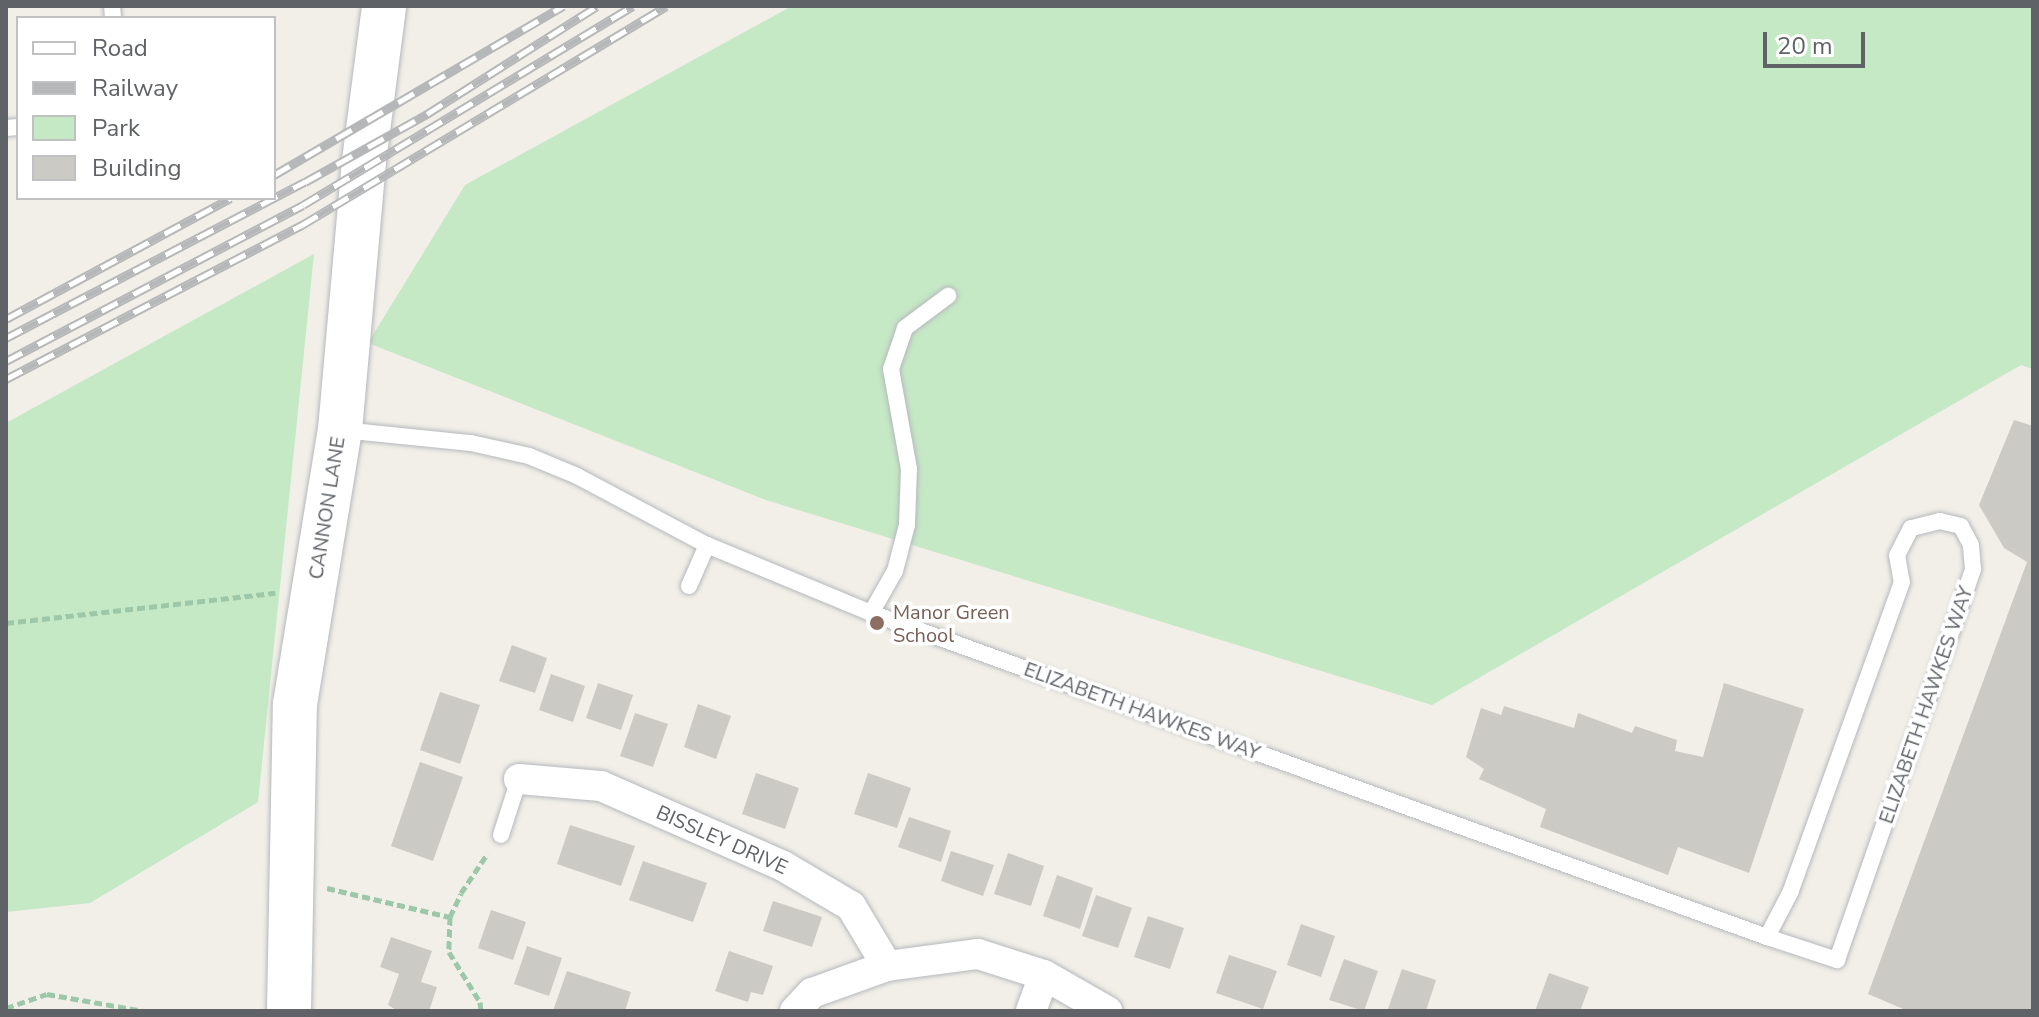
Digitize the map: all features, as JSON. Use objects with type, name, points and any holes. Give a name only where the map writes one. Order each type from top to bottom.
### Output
[{"type":"street","name":"CANNON LANE","points":[[289,1011],[295,704],[340,430],[364,161],[384,6]]},
{"type":"street","name":"BISSLEY DRIVE","points":[[519,779],[601,786],[783,866],[851,906],[887,966]]},
{"type":"street","points":[[795,1011],[812,993],[887,966],[978,954],[1044,975],[1107,1011]]},
{"type":"street","points":[[1031,1011],[1044,975]]},
{"type":"lane","points":[[871,613],[895,571],[907,525],[909,469],[891,369],[905,328],[948,296]]},
{"type":"lane","name":"ELIZABETH HAWKES WAY","points":[[340,430],[471,443],[529,456],[577,476],[707,545],[871,613],[1767,937],[1837,960],[1973,569],[1971,545],[1961,526],[1940,521],[1911,528],[1897,555],[1902,582],[1791,891],[1767,937]]},
{"type":"lane","points":[[689,586],[707,545]]},
{"type":"lane","points":[[501,835],[519,779]]},
{"type":"path","points":[[6,623],[275,593],[312,597]]},
{"type":"path","points":[[481,1011],[480,1002],[449,952],[450,917],[461,893],[501,835]]},
{"type":"path","points":[[291,879],[450,917]]},
{"type":"path","points":[[6,1008],[47,994],[144,1011]]},
{"type":"green space","points":[[792,6],[2033,6],[2033,369],[2021,365],[1432,705],[766,500],[368,343],[465,185]]},
{"type":"green space","points":[[314,254],[258,802],[90,903],[6,912],[6,423]]},
{"type":"building","points":[[2014,420],[2033,426],[2033,1011],[1908,1011],[1868,994],[2027,562],[2004,548],[1979,505]]},
{"type":"building","points":[[512,645],[547,658],[535,693],[499,681]]},
{"type":"building","points":[[551,674],[585,686],[573,722],[539,710]]},
{"type":"building","points":[[598,683],[633,695],[621,730],[586,718]]},
{"type":"building","points":[[1724,683],[1804,709],[1749,873],[1678,847],[1668,875],[1540,827],[1546,809],[1479,779],[1484,769],[1466,757],[1481,708],[1501,715],[1504,706],[1574,728],[1578,713],[1632,733],[1635,726],[1677,740],[1675,751],[1703,757]]},
{"type":"building","points":[[440,692],[480,705],[460,764],[420,750]]},
{"type":"building","points":[[698,704],[731,716],[716,759],[684,747]]},
{"type":"building","points":[[635,713],[668,724],[653,767],[620,756]]},
{"type":"building","points":[[420,762],[463,777],[433,861],[391,846]]},
{"type":"building","points":[[756,773],[799,788],[785,829],[742,814]]},
{"type":"building","points":[[868,773],[911,788],[897,828],[854,814]]},
{"type":"building","points":[[909,817],[951,831],[941,862],[898,847]]},
{"type":"building","points":[[570,825],[635,846],[621,886],[557,864]]},
{"type":"building","points":[[951,851],[994,865],[983,896],[941,881]]},
{"type":"building","points":[[1008,853],[1044,866],[1031,906],[994,894]]},
{"type":"building","points":[[643,861],[707,883],[693,922],[629,900]]},
{"type":"building","points":[[1057,875],[1093,888],[1080,929],[1043,916]]},
{"type":"building","points":[[1096,895],[1132,908],[1118,948],[1082,936]]},
{"type":"building","points":[[773,901],[822,917],[812,947],[763,931]]},
{"type":"building","points":[[491,910],[526,922],[513,960],[478,948]]},
{"type":"building","points":[[1148,916],[1184,928],[1170,969],[1134,957]]},
{"type":"building","points":[[1301,924],[1335,936],[1321,977],[1287,965]]},
{"type":"building","points":[[391,937],[432,951],[421,982],[437,987],[429,1011],[398,1011],[388,1005],[399,974],[380,967]]},
{"type":"building","points":[[527,946],[562,958],[549,996],[514,984]]},
{"type":"building","points":[[729,951],[773,966],[763,995],[751,992],[748,1002],[715,991]]},
{"type":"building","points":[[1229,955],[1277,971],[1263,1009],[1216,993]]},
{"type":"building","points":[[1344,959],[1378,971],[1364,1011],[1329,1000]]},
{"type":"building","points":[[1402,969],[1436,980],[1426,1011],[1388,1009]]},
{"type":"building","points":[[567,971],[631,992],[625,1011],[553,1011]]},
{"type":"building","points":[[1549,973],[1589,987],[1580,1011],[1535,1011]]},
{"type":"railway","points":[[276,174],[563,6]]},
{"type":"railway","points":[[276,197],[427,114],[597,6]]},
{"type":"railway","points":[[6,361],[303,205],[633,6]]},
{"type":"railway","points":[[6,379],[302,225],[666,6]]},
{"type":"railway","points":[[6,319],[227,200]]},
{"type":"railway","points":[[6,338],[270,200]]},
{"type":"place","name":"Manor Green School","points":[[877,623]]}]
